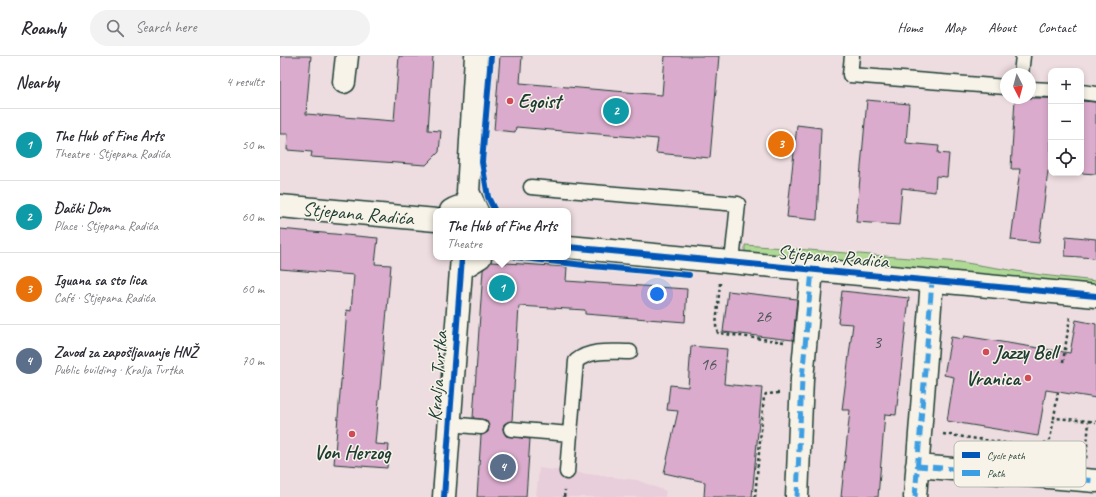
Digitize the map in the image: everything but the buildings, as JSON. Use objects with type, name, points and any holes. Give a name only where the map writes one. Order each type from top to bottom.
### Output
[{"type":"street","points":[[344,82],[347,56]]},
{"type":"street","points":[[466,206],[476,56]]},
{"type":"street","name":"Stjepana Radića","points":[[280,206],[433,220]]},
{"type":"street","name":"Stjepana Radića","points":[[571,247],[726,270],[812,270],[1096,296]]},
{"type":"street","name":"Kralja Tvrtka","points":[[444,497],[462,263]]},
{"type":"street","name":"Stjepana Radića","points":[[797,497],[802,395],[812,270]]},
{"type":"street","points":[[915,497],[932,281]]},
{"type":"street","points":[[917,466],[954,469]]},
{"type":"lane","points":[[852,56],[850,75],[1000,87]]},
{"type":"lane","points":[[1022,68],[1023,56]]},
{"type":"lane","points":[[1036,89],[1048,90]]},
{"type":"lane","points":[[1084,92],[1096,94]]},
{"type":"lane","points":[[531,187],[738,204],[726,270]]},
{"type":"lane","points":[[567,472],[576,361],[585,354],[602,351],[630,352]]},
{"type":"lane","points":[[449,424],[481,427]]},
{"type":"lane","points":[[511,429],[570,434]]},
{"type":"path","points":[[726,270],[716,326],[718,333],[787,342]]},
{"type":"path","points":[[1063,362],[1071,312]]},
{"type":"path","points":[[755,497],[764,397],[766,394],[773,392],[802,395]]},
{"type":"path","points":[[1047,441],[1050,438],[1058,392]]},
{"type":"path","points":[[1054,418],[1096,422]]},
{"type":"path","points":[[1089,421],[1090,481]]},
{"type":"path","points":[[920,431],[992,441]]},
{"type":"shaded area","points":[[539,468],[637,480],[666,491],[665,497],[536,497]]},
{"type":"green space","points":[[745,245],[960,262],[1041,275],[1096,281],[1096,287],[745,256]]},
{"type":"marked path","points":[[797,497],[802,379],[812,270]]},
{"type":"marked path","points":[[915,497],[932,281]]},
{"type":"marked path","points":[[917,466],[954,469]]},
{"type":"marked path","points":[[1086,480],[1096,481]]},
{"type":"cycle path","points":[[491,56],[482,162],[488,197],[494,208]]},
{"type":"cycle path","points":[[571,247],[1096,296]]},
{"type":"cycle path","points":[[444,497],[462,260]]},
{"type":"cycle path","points":[[541,260],[689,275]]},
{"type":"place","name":"Egoist","points":[[510,101]]},
{"type":"place","name":"Đački Dom","points":[[616,111]]},
{"type":"place","name":"Iguana sa sto lica","points":[[781,144]]},
{"type":"place","name":"The Hub of Fine Arts","points":[[502,288]]},
{"type":"place","name":"Jazzy Bell","points":[[986,352]]},
{"type":"place","name":"Vranica","points":[[1028,378]]},
{"type":"place","name":"Von Herzog","points":[[352,434]]},
{"type":"place","name":"Zavod za zapošljavanje HNŽ","points":[[503,467]]}]
